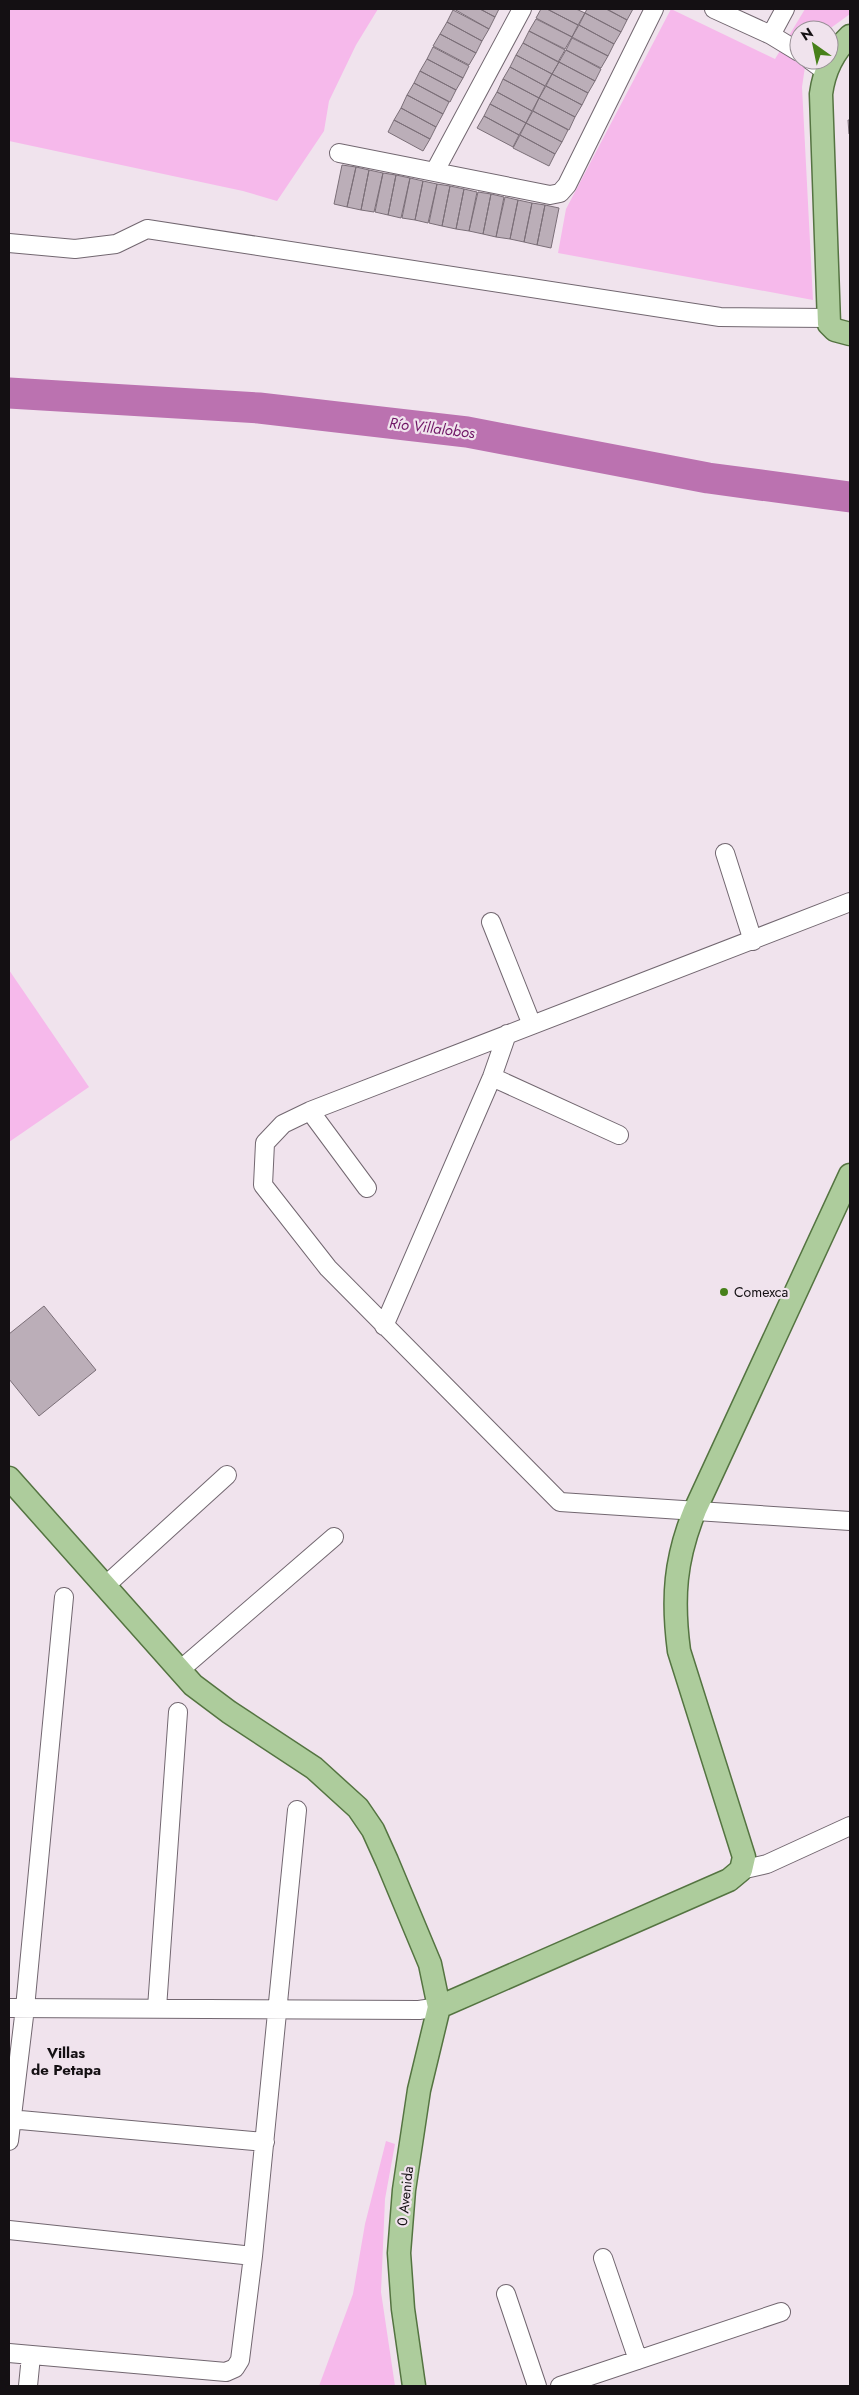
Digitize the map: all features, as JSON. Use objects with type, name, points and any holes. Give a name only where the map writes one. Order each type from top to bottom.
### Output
[{"type":"main road","points":[[839,49],[850,36]]},
{"type":"main road","points":[[818,70],[821,94],[829,318],[831,327],[850,334]]},
{"type":"main road","points":[[9,1478],[193,1684],[228,1712],[314,1768],[358,1808],[373,1830],[422,1942],[433,1975],[439,2007],[729,1880],[741,1870],[744,1857],[679,1651],[674,1618],[675,1584],[680,1551],[694,1510],[850,1176]]},
{"type":"main road","name":"0 Avenida","points":[[414,2386],[403,2309],[399,2253],[404,2190],[418,2099],[439,2007]]},
{"type":"street","points":[[435,171],[522,9]]},
{"type":"street","points":[[339,153],[550,195],[560,193],[567,185],[654,9]]},
{"type":"street","points":[[714,9],[771,35],[789,46]]},
{"type":"street","points":[[771,35],[785,9]]},
{"type":"street","points":[[9,243],[75,249],[116,244],[147,229],[720,317],[829,318]]},
{"type":"street","points":[[725,853],[754,941]]},
{"type":"street","points":[[850,902],[754,941],[310,1111],[283,1124],[265,1143],[263,1185],[328,1268],[560,1502],[850,1521]]},
{"type":"street","points":[[491,922],[532,1025]]},
{"type":"street","points":[[384,1326],[492,1077],[507,1034]]},
{"type":"street","points":[[492,1077],[619,1135]]},
{"type":"street","points":[[310,1111],[368,1188]]},
{"type":"street","points":[[105,1586],[227,1475]]},
{"type":"street","points":[[180,1670],[334,1537]]},
{"type":"street","points":[[9,2141],[17,2008],[64,1597]]},
{"type":"street","points":[[157,2008],[178,1712]]},
{"type":"street","points":[[9,2353],[226,2372],[231,2370],[240,2360],[254,2256],[297,1810]]},
{"type":"street","points":[[741,1870],[767,1864],[850,1826]]},
{"type":"street","points":[[17,2008],[419,2010],[439,2007]]},
{"type":"street","points":[[10,2119],[265,2142]]},
{"type":"street","points":[[9,2230],[254,2256]]},
{"type":"street","points":[[603,2258],[638,2360]]},
{"type":"street","points":[[506,2294],[537,2386]]},
{"type":"street","points":[[560,2386],[781,2312]]},
{"type":"street","points":[[28,2386],[31,2356]]},
{"type":"shaded area","points":[[9,9],[378,9],[356,45],[329,101],[324,131],[277,201],[243,191],[9,141]]},
{"type":"shaded area","points":[[671,9],[775,59],[789,36],[789,70],[805,70],[802,87],[813,300],[558,253],[566,209]]},
{"type":"shaded area","points":[[805,9],[850,9],[850,14],[839,22],[839,20],[798,20]]},
{"type":"shaded area","points":[[9,970],[89,1087],[9,1142]]},
{"type":"shaded area","points":[[386,2141],[395,2144],[385,2199],[381,2292],[395,2386],[319,2386],[353,2294],[365,2224]]},
{"type":"building","points":[[454,9],[480,9],[495,17],[489,29]]},
{"type":"building","points":[[480,9],[499,9],[495,17]]},
{"type":"building","points":[[541,9],[547,9],[578,25],[572,37],[536,18]]},
{"type":"building","points":[[547,9],[576,9],[585,13],[578,25]]},
{"type":"building","points":[[587,9],[606,9],[627,20],[621,32],[585,13]]},
{"type":"building","points":[[607,9],[633,9],[627,20]]},
{"type":"building","points":[[453,10],[489,29],[482,41],[447,22]]},
{"type":"building","points":[[585,13],[621,32],[614,44],[579,25]]},
{"type":"building","points":[[536,19],[572,37],[565,49],[529,31]]},
{"type":"building","points":[[447,22],[482,41],[476,53],[440,34]]},
{"type":"building","points":[[579,25],[614,44],[608,56],[572,37]]},
{"type":"building","points":[[529,31],[565,50],[558,62],[523,43]]},
{"type":"building","points":[[440,34],[476,53],[469,65],[433,46]]},
{"type":"building","points":[[572,38],[608,56],[601,68],[566,50]]},
{"type":"building","points":[[523,43],[559,62],[552,74],[516,55]]},
{"type":"building","points":[[433,47],[469,66],[463,78],[427,59]]},
{"type":"building","points":[[566,50],[601,69],[595,81],[559,62]]},
{"type":"building","points":[[516,55],[552,74],[545,86],[510,67]]},
{"type":"building","points":[[427,59],[463,78],[456,90],[420,71]]},
{"type":"building","points":[[559,62],[595,81],[588,93],[552,74]]},
{"type":"building","points":[[510,67],[545,86],[539,98],[503,79]]},
{"type":"building","points":[[420,71],[456,90],[450,102],[414,83]]},
{"type":"building","points":[[552,74],[588,93],[582,105],[546,86]]},
{"type":"building","points":[[503,79],[539,98],[532,111],[497,92]]},
{"type":"building","points":[[414,83],[449,102],[443,114],[407,95]]},
{"type":"building","points":[[546,86],[582,105],[575,117],[539,98]]},
{"type":"building","points":[[497,92],[532,111],[526,123],[490,104]]},
{"type":"building","points":[[407,95],[443,114],[436,127],[401,108]]},
{"type":"building","points":[[539,98],[575,117],[569,130],[533,111]]},
{"type":"building","points":[[490,104],[526,123],[519,135],[484,116]]},
{"type":"building","points":[[401,108],[436,127],[430,139],[394,120]]},
{"type":"building","points":[[533,111],[568,130],[562,142],[526,123]]},
{"type":"building","points":[[484,116],[519,135],[513,147],[477,128]]},
{"type":"building","points":[[394,120],[430,139],[423,151],[388,132]]},
{"type":"building","points":[[848,120],[850,120],[850,134],[849,134]]},
{"type":"building","points":[[526,123],[562,142],[555,154],[520,135]]},
{"type":"building","points":[[520,135],[555,154],[549,166],[513,148]]},
{"type":"building","points":[[342,165],[356,167],[347,207],[334,204]]},
{"type":"building","points":[[356,167],[369,170],[361,210],[347,207]]},
{"type":"building","points":[[369,170],[383,173],[374,212],[361,210]]},
{"type":"building","points":[[383,173],[396,175],[388,215],[375,212]]},
{"type":"building","points":[[396,175],[410,178],[401,218],[388,215]]},
{"type":"building","points":[[410,178],[423,181],[415,220],[402,218]]},
{"type":"building","points":[[423,181],[437,184],[428,223],[415,220]]},
{"type":"building","points":[[437,184],[450,186],[442,226],[429,223]]},
{"type":"building","points":[[450,186],[464,189],[456,229],[442,226]]},
{"type":"building","points":[[464,189],[477,192],[469,231],[456,229]]},
{"type":"building","points":[[478,192],[491,194],[483,234],[469,231]]},
{"type":"building","points":[[491,194],[504,197],[496,237],[483,234]]},
{"type":"building","points":[[505,197],[518,200],[510,239],[496,237]]},
{"type":"building","points":[[518,200],[532,203],[524,242],[510,239]]},
{"type":"building","points":[[532,203],[545,205],[537,245],[524,242]]},
{"type":"building","points":[[545,205],[559,208],[551,248],[537,245]]},
{"type":"building","points":[[44,1306],[96,1370],[39,1416],[9,1379],[9,1334]]},
{"type":"waterway","name":"Río Villalobos","points":[[9,393],[259,408],[467,432],[708,478],[850,497]]},
{"type":"place","name":"Comexca","points":[[724,1292]]},
{"type":"district","name":"Villas de Petapa","points":[[66,2062]]}]
